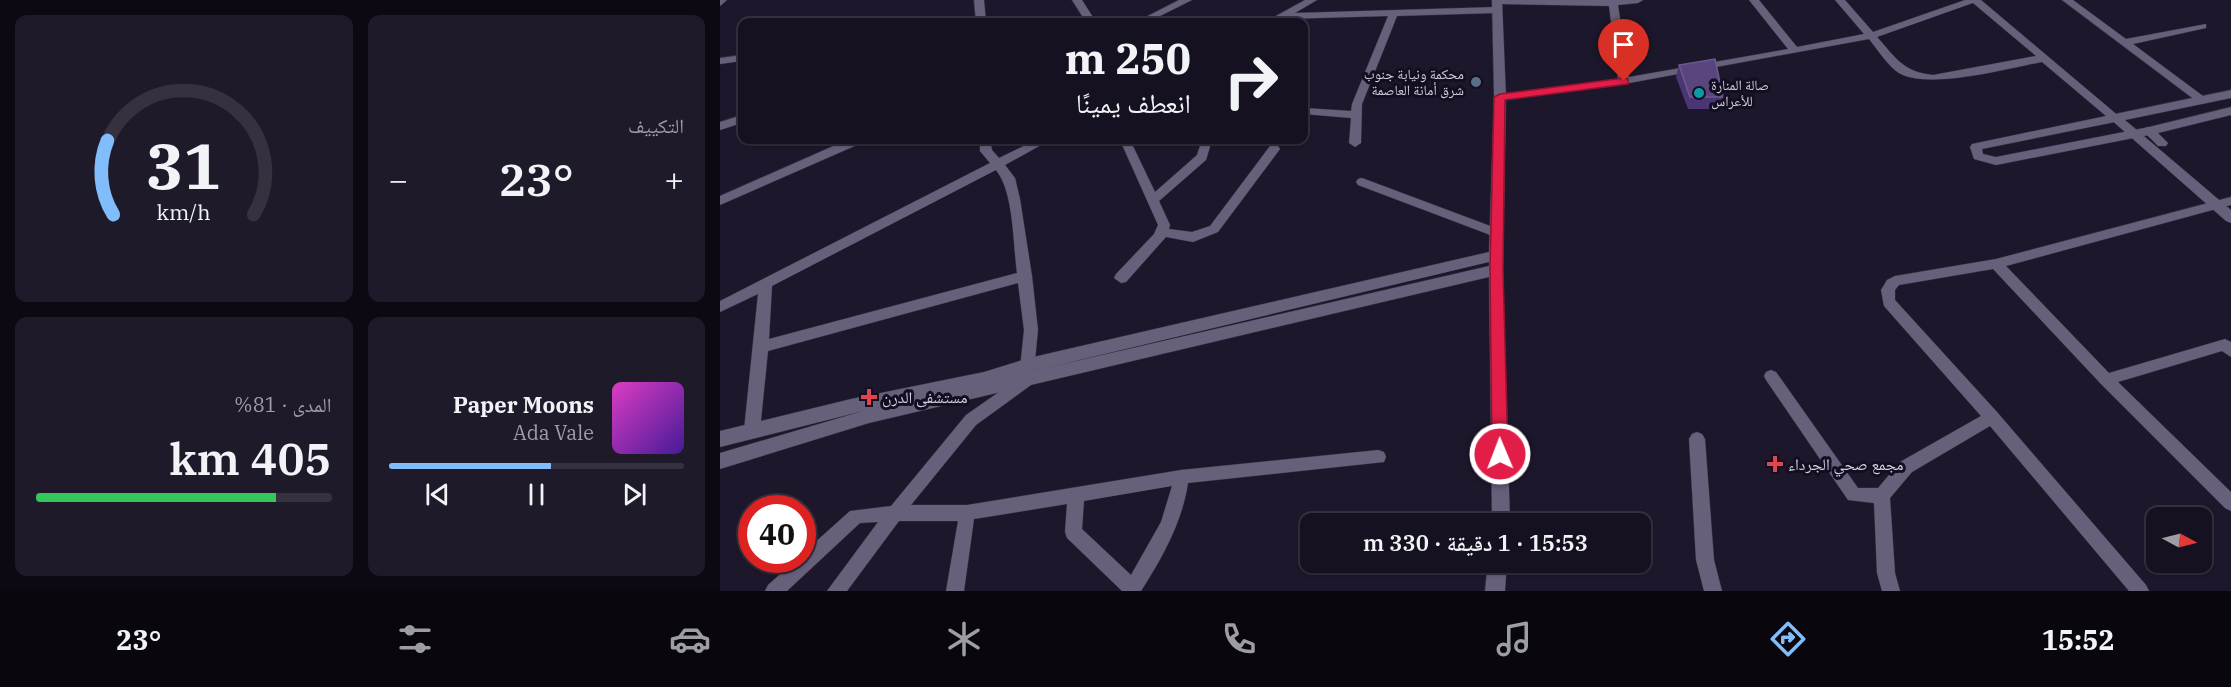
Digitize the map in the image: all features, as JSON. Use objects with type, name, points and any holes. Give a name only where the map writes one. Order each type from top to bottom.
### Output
[{"type":"street","points":[[979,0],[980,18]]},
{"type":"street","points":[[1077,0],[1088,18]]},
{"type":"street","points":[[1149,18],[1187,0]]},
{"type":"street","points":[[1279,18],[1312,0]]},
{"type":"street","points":[[1283,16],[1323,16],[1497,4],[1613,3],[1638,0]]},
{"type":"street","points":[[1754,0],[1795,51]]},
{"type":"street","points":[[1840,0],[1900,69],[1914,76],[1933,78],[2044,58]]},
{"type":"street","points":[[1500,97],[1624,81],[1870,36],[1974,0],[2115,118],[2142,132]]},
{"type":"street","points":[[2067,0],[2123,44],[2203,101]]},
{"type":"street","points":[[1613,3],[1624,81]]},
{"type":"street","points":[[1497,4],[1500,97],[1497,263],[1501,513]]},
{"type":"street","points":[[1354,143],[1355,115],[1363,83],[1394,12]]},
{"type":"street","points":[[2123,44],[2203,26]]},
{"type":"street","points":[[720,61],[738,59]]},
{"type":"street","points":[[2231,94],[1976,147],[1978,156],[1996,161],[2142,132],[2231,111]]},
{"type":"street","points":[[1308,111],[1355,115]]},
{"type":"street","points":[[2129,115],[2142,132],[2226,203],[2231,218]]},
{"type":"street","points":[[720,126],[738,120]]},
{"type":"street","points":[[720,201],[848,144]]},
{"type":"street","points":[[836,591],[895,513],[971,420],[1026,381],[1031,330],[1009,178],[986,151],[985,144]]},
{"type":"street","points":[[720,307],[1036,144]]},
{"type":"street","points":[[1121,278],[1162,232],[1164,221],[1127,144]]},
{"type":"street","points":[[1154,199],[1202,157],[1206,144]]},
{"type":"street","points":[[1162,232],[1193,237],[1214,229],[1274,148]]},
{"type":"street","points":[[1362,182],[1497,233]]},
{"type":"street","points":[[2140,591],[1992,417],[1889,302],[1887,292],[1889,285],[1895,281],[1996,264],[2226,203]]},
{"type":"street","points":[[720,439],[851,406],[984,379],[1029,364],[1497,263]]},
{"type":"street","points":[[720,461],[869,416],[1026,381],[1497,263]]},
{"type":"street","points":[[1996,264],[2106,381],[2231,503]]},
{"type":"street","points":[[761,347],[1025,276]]},
{"type":"street","points":[[752,430],[765,284]]},
{"type":"street","points":[[2106,381],[2229,346]]},
{"type":"street","points":[[1770,376],[1854,495],[1882,496]]},
{"type":"street","points":[[1891,591],[1886,573],[1882,496],[1906,467],[1992,417]]},
{"type":"street","points":[[1697,439],[1706,560],[1713,591]]},
{"type":"street","points":[[774,591],[856,516],[895,513],[967,513],[1181,477],[1378,457]]},
{"type":"street","points":[[1076,494],[1073,532],[1132,590],[1162,540],[1179,499],[1181,477]]},
{"type":"street","points":[[955,591],[967,513]]},
{"type":"street","points":[[1495,591],[1497,573]]},
{"type":"street","points":[[1886,573],[1900,591]]},
{"type":"building","points":[[1715,59],[1723,97],[1690,97],[1679,65]]},
{"type":"place","name":"محكمة ونيابة جنوب شرق أمانة العاصمة","points":[[1476,82]]},
{"type":"place","name":"صالة المنارة للأعراس","points":[[1699,93]]},
{"type":"place","name":"مستشفى الدرن","points":[[869,397]]},
{"type":"place","name":"مجمع صحي الجرداء","points":[[1775,464]]},
{"type":"route","points":[[1500,454],[1496,270],[1500,97],[1624,81]]}]
